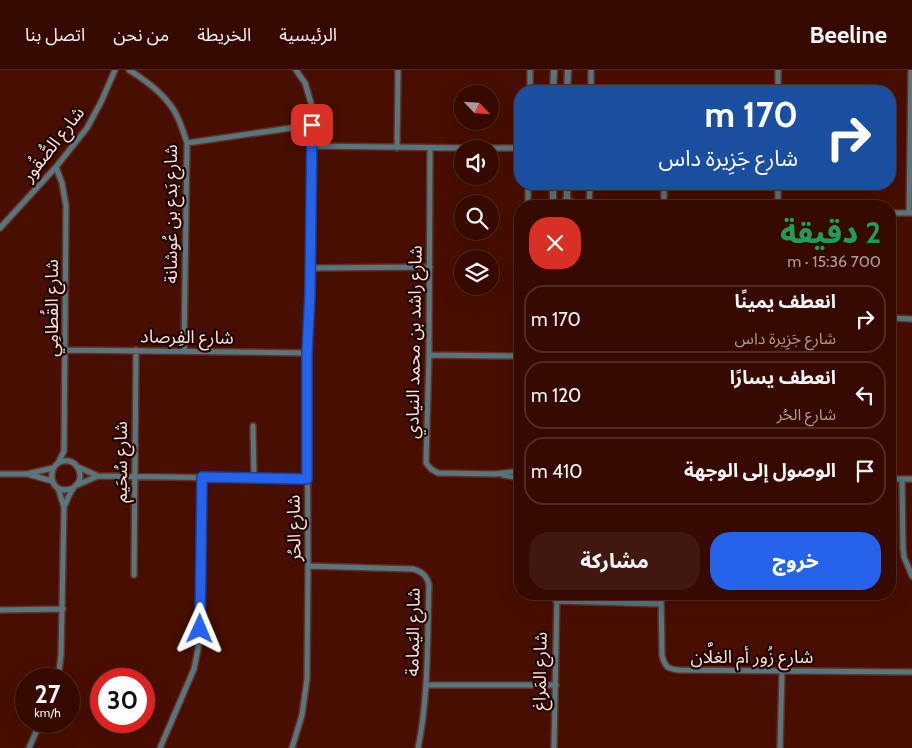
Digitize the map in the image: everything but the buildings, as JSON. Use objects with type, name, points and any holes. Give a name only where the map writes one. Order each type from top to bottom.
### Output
[{"type":"street","name":"شارع الصُّقُور","points":[[0,228],[56,167],[87,128],[115,70]]},
{"type":"street","name":"شارع بَدع بن عُوشانة","points":[[129,70],[143,79],[167,101],[177,115],[187,142],[184,350]]},
{"type":"street","name":"شارع الحُر","points":[[292,748],[302,715],[307,679],[307,353],[310,292],[312,125],[311,102],[305,83],[296,70]]},
{"type":"street","points":[[397,148],[398,70]]},
{"type":"street","points":[[530,70],[530,85]]},
{"type":"street","points":[[553,85],[554,70]]},
{"type":"street","points":[[568,70],[568,85]]},
{"type":"street","points":[[591,70],[591,85]]},
{"type":"street","points":[[778,70],[778,85]]},
{"type":"street","points":[[896,213],[911,213],[911,70]]},
{"type":"street","points":[[187,142],[312,125]]},
{"type":"street","points":[[311,146],[514,148]]},
{"type":"street","name":"شارع راشد بن محمد النيادي","points":[[430,148],[429,355],[426,462],[431,470],[438,473],[495,474],[514,472]]},
{"type":"street","name":"شارع القُطامِي","points":[[56,167],[62,183],[66,206],[64,451],[58,463]]},
{"type":"street","points":[[567,190],[566,198],[569,200]]},
{"type":"street","points":[[310,268],[430,267]]},
{"type":"street","points":[[896,318],[912,318]]},
{"type":"street","name":"شارع الفِرصاد","points":[[66,350],[307,353]]},
{"type":"street","name":"شارع سُحَيم","points":[[134,575],[136,350]]},
{"type":"street","points":[[429,355],[514,356]]},
{"type":"street","points":[[253,426],[254,478]]},
{"type":"street","points":[[64,451],[77,467],[98,476],[307,479]]},
{"type":"street","points":[[0,474],[27,474],[53,468],[58,463],[72,462]]},
{"type":"street","points":[[64,507],[80,476],[77,467]]},
{"type":"street","points":[[52,481],[53,468]]},
{"type":"street","points":[[27,474],[52,481],[58,488],[64,507],[63,609],[59,668]]},
{"type":"street","name":"شارع راشد بن محمد النيادي","points":[[495,474],[514,477]]},
{"type":"street","points":[[58,488],[66,490],[98,476]]},
{"type":"street","points":[[160,748],[190,682],[198,649],[200,629],[202,477]]},
{"type":"street","points":[[896,479],[912,479]]},
{"type":"street","points":[[902,479],[903,548],[912,576]]},
{"type":"street","name":"شارع اليَمامة","points":[[308,566],[414,569],[425,575],[428,579],[426,686],[418,748]]},
{"type":"street","name":"شارع زُور أم الغلَّان","points":[[661,600],[662,655],[664,665],[670,669],[912,672]]},
{"type":"street","points":[[556,602],[661,604]]},
{"type":"street","name":"شارع المَراغ","points":[[554,748],[556,602]]},
{"type":"street","points":[[0,610],[63,609]]},
{"type":"street","points":[[780,748],[782,671]]},
{"type":"street","points":[[426,686],[556,685]]},
{"type":"street","points":[[29,748],[35,733]]},
{"type":"route","points":[[200,629],[202,477],[307,479],[307,353],[310,292],[312,125]]}]
